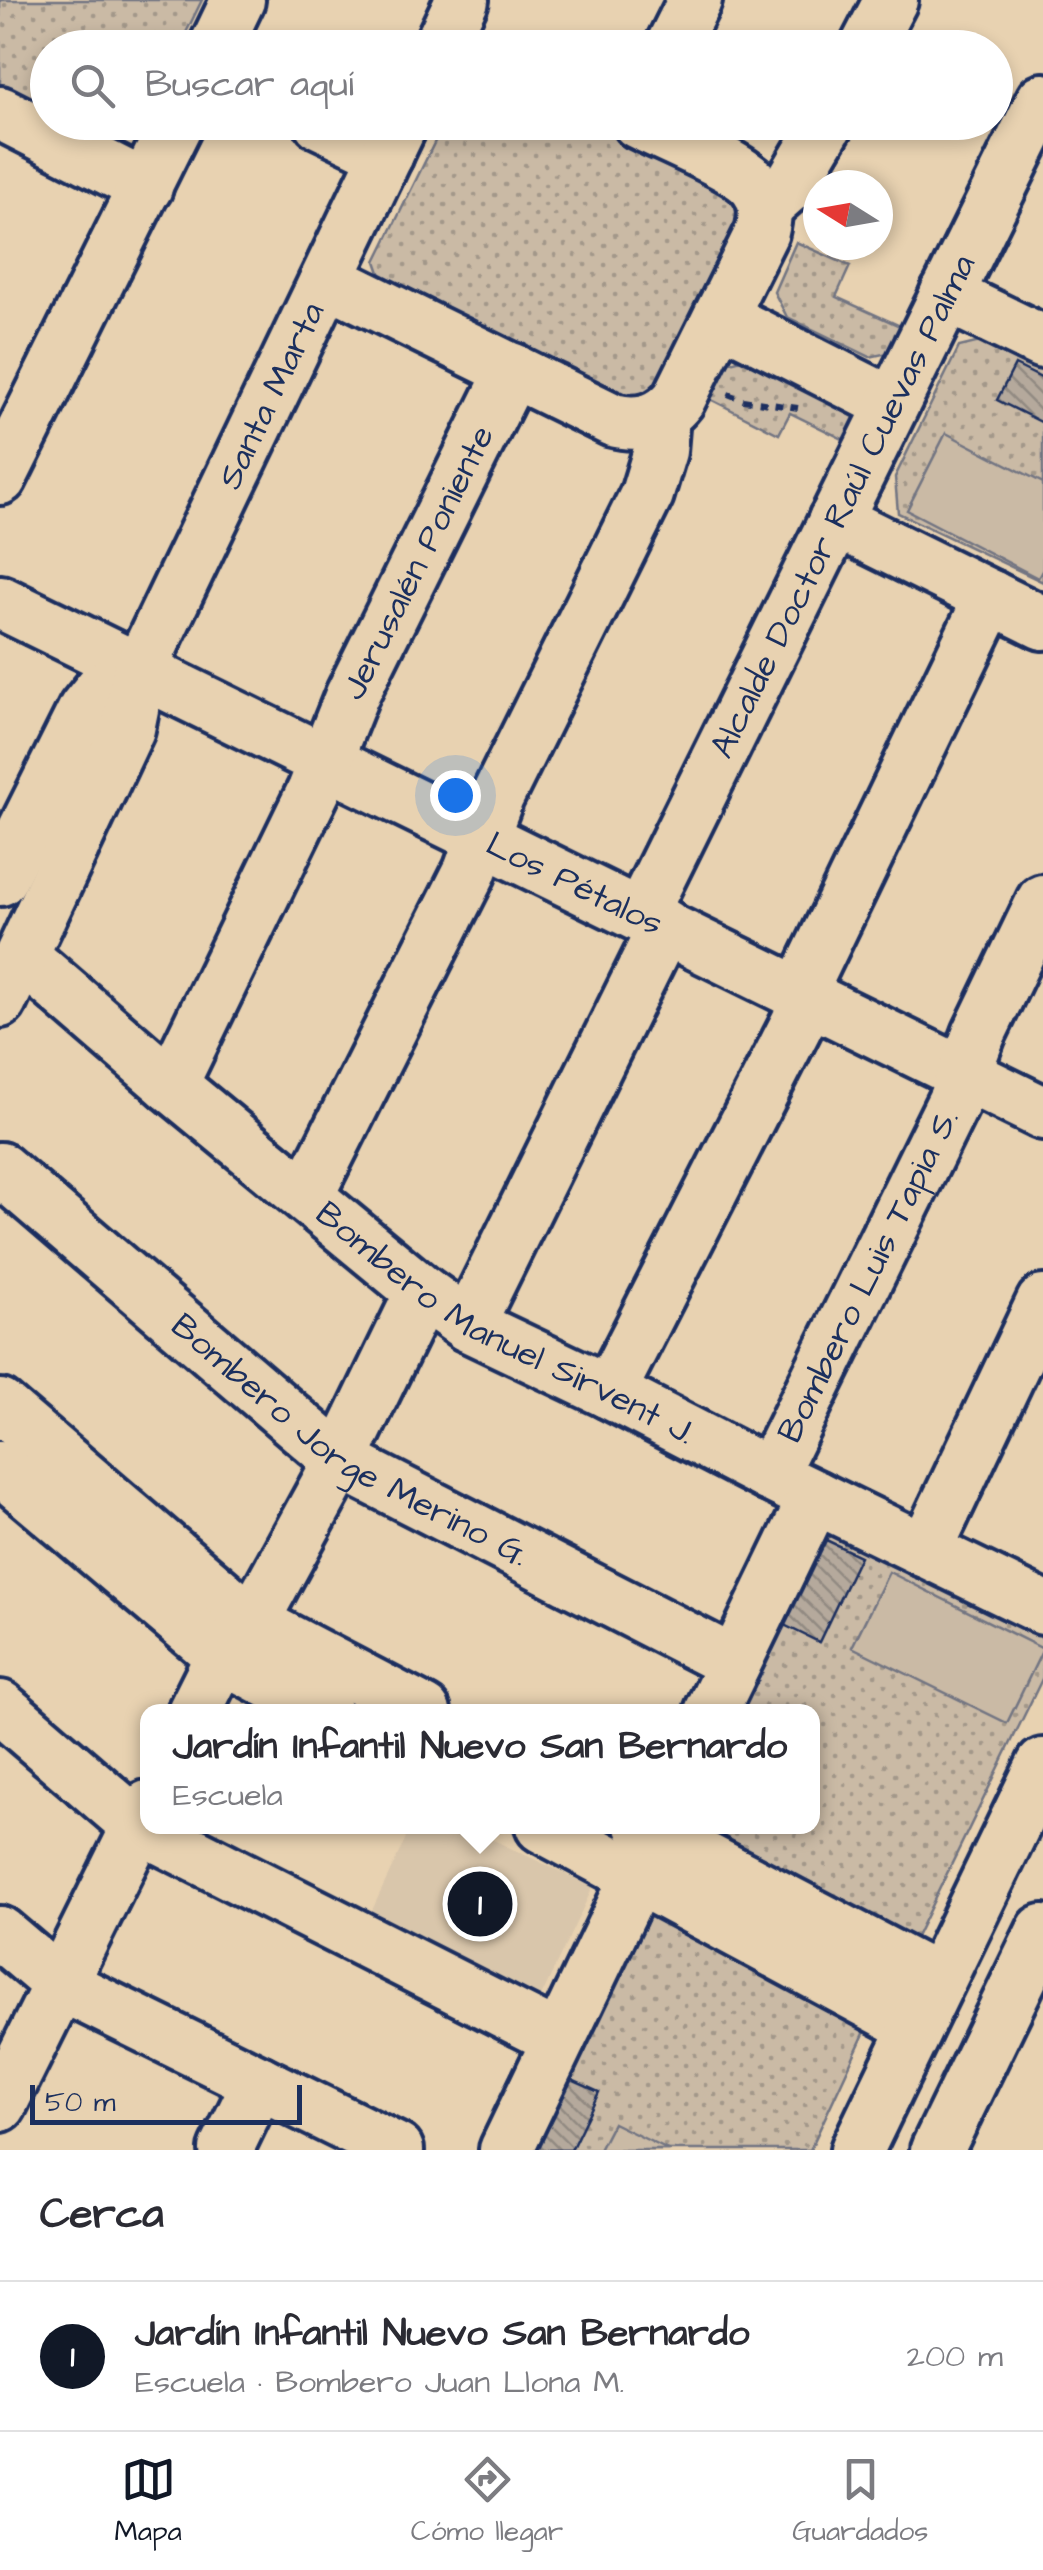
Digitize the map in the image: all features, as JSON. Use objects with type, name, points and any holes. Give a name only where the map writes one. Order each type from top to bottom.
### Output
[{"type":"street","points":[[224,30],[238,0]]},
{"type":"street","points":[[680,30],[694,0]]},
{"type":"street","points":[[875,30],[891,0]]},
{"type":"street","name":"Alcalde Doctor Raúl Cuevas Palma","points":[[468,1326],[835,520],[1043,100]]},
{"type":"street","points":[[0,113],[30,128]]},
{"type":"street","points":[[53,140],[146,187]]},
{"type":"street","points":[[0,478],[169,140]]},
{"type":"street","name":"Santa Marta","points":[[11,978],[128,728],[140,669],[394,140]]},
{"type":"street","points":[[307,1196],[470,870],[497,797],[647,494],[676,396],[762,232],[766,206],[748,178],[673,140]]},
{"type":"street","points":[[766,206],[792,184],[818,140]]},
{"type":"street","points":[[328,280],[614,420],[639,423],[676,396]]},
{"type":"street","points":[[946,295],[1043,342]]},
{"type":"street","points":[[720,317],[892,404]]},
{"type":"street","name":"Jerusalén Poniente","points":[[171,1085],[306,807],[352,695],[513,370]]},
{"type":"street","points":[[835,520],[1043,623]]},
{"type":"street","points":[[609,1392],[805,995],[991,597]]},
{"type":"street","name":"Los Pétalos","points":[[0,602],[1043,1113]]},
{"type":"street","points":[[1,876],[15,807],[100,688],[140,669]]},
{"type":"street","name":"Bombero Luis Tapia S.","points":[[714,1704],[734,1664],[793,1486],[980,1034],[1043,901]]},
{"type":"street","name":"Bombero Manuel Sirvent J.","points":[[11,978],[171,1085],[468,1326],[1043,1608]]},
{"type":"street","name":"Bombero Jorge Merino G.","points":[[0,1169],[340,1460],[734,1664]]},
{"type":"street","points":[[199,1704],[340,1460],[422,1292]]},
{"type":"street","points":[[925,1551],[1043,1302]]},
{"type":"street","points":[[0,1406],[237,1639],[404,1704]]},
{"type":"street","points":[[0,1468],[237,1639],[316,1704]]},
{"type":"street","points":[[0,1707],[140,1814]]},
{"type":"street","points":[[857,2150],[1043,1765]]},
{"type":"street","points":[[0,2105],[140,1822]]},
{"type":"street","points":[[177,1834],[559,2039]]},
{"type":"street","points":[[601,1834],[646,1840],[938,1981]]},
{"type":"street","points":[[506,2150],[646,1840]]},
{"type":"street","points":[[646,1840],[916,2027]]},
{"type":"street","points":[[0,1934],[60,1984],[396,2150]]},
{"type":"street","points":[[949,2146],[1036,1964]]},
{"type":"street","points":[[226,2150],[259,2082]]},
{"type":"path","points":[[676,396],[802,409]]},
{"type":"shaded area","points":[[0,0],[202,0],[187,30],[30,30],[30,106],[0,91]]},
{"type":"shaded area","points":[[436,140],[633,140],[730,188],[740,218],[657,398],[624,402],[384,284],[376,261]]},
{"type":"shaded area","points":[[796,242],[803,245],[803,260],[836,260],[850,266],[836,297],[900,326],[888,353],[870,357],[787,317],[774,292]]},
{"type":"shaded area","points":[[980,342],[1043,371],[1043,582],[898,513],[895,477],[959,347]]},
{"type":"shaded area","points":[[753,356],[853,407],[858,428],[851,443],[790,413],[779,434],[708,398],[726,363]]},
{"type":"shaded area","points":[[946,433],[1043,483],[1043,569],[1038,578],[907,510]]},
{"type":"shaded area","points":[[828,1517],[1043,1626],[1043,1677],[913,1943],[710,1834],[820,1834],[820,1704],[734,1704]]},
{"type":"shaded area","points":[[889,1572],[1043,1649],[1007,1723],[852,1647]]},
{"type":"shaded area","points":[[408,1834],[481,1834],[593,1887],[538,2003],[367,1921]]},
{"type":"shaded area","points":[[640,1909],[868,2025],[810,2150],[526,2150]]},
{"type":"shaded area","points":[[613,2123],[668,2150],[599,2150]]},
{"type":"building","points":[[1015,365],[1043,379],[1043,423],[997,400]]},
{"type":"building","points":[[824,1539],[860,1556],[819,1642],[784,1625]]},
{"type":"building","points":[[563,2076],[599,2092],[571,2150],[528,2150]]},
{"type":"place","name":"Jardín Infantil Nuevo San Bernardo","points":[[480,1904]]}]
